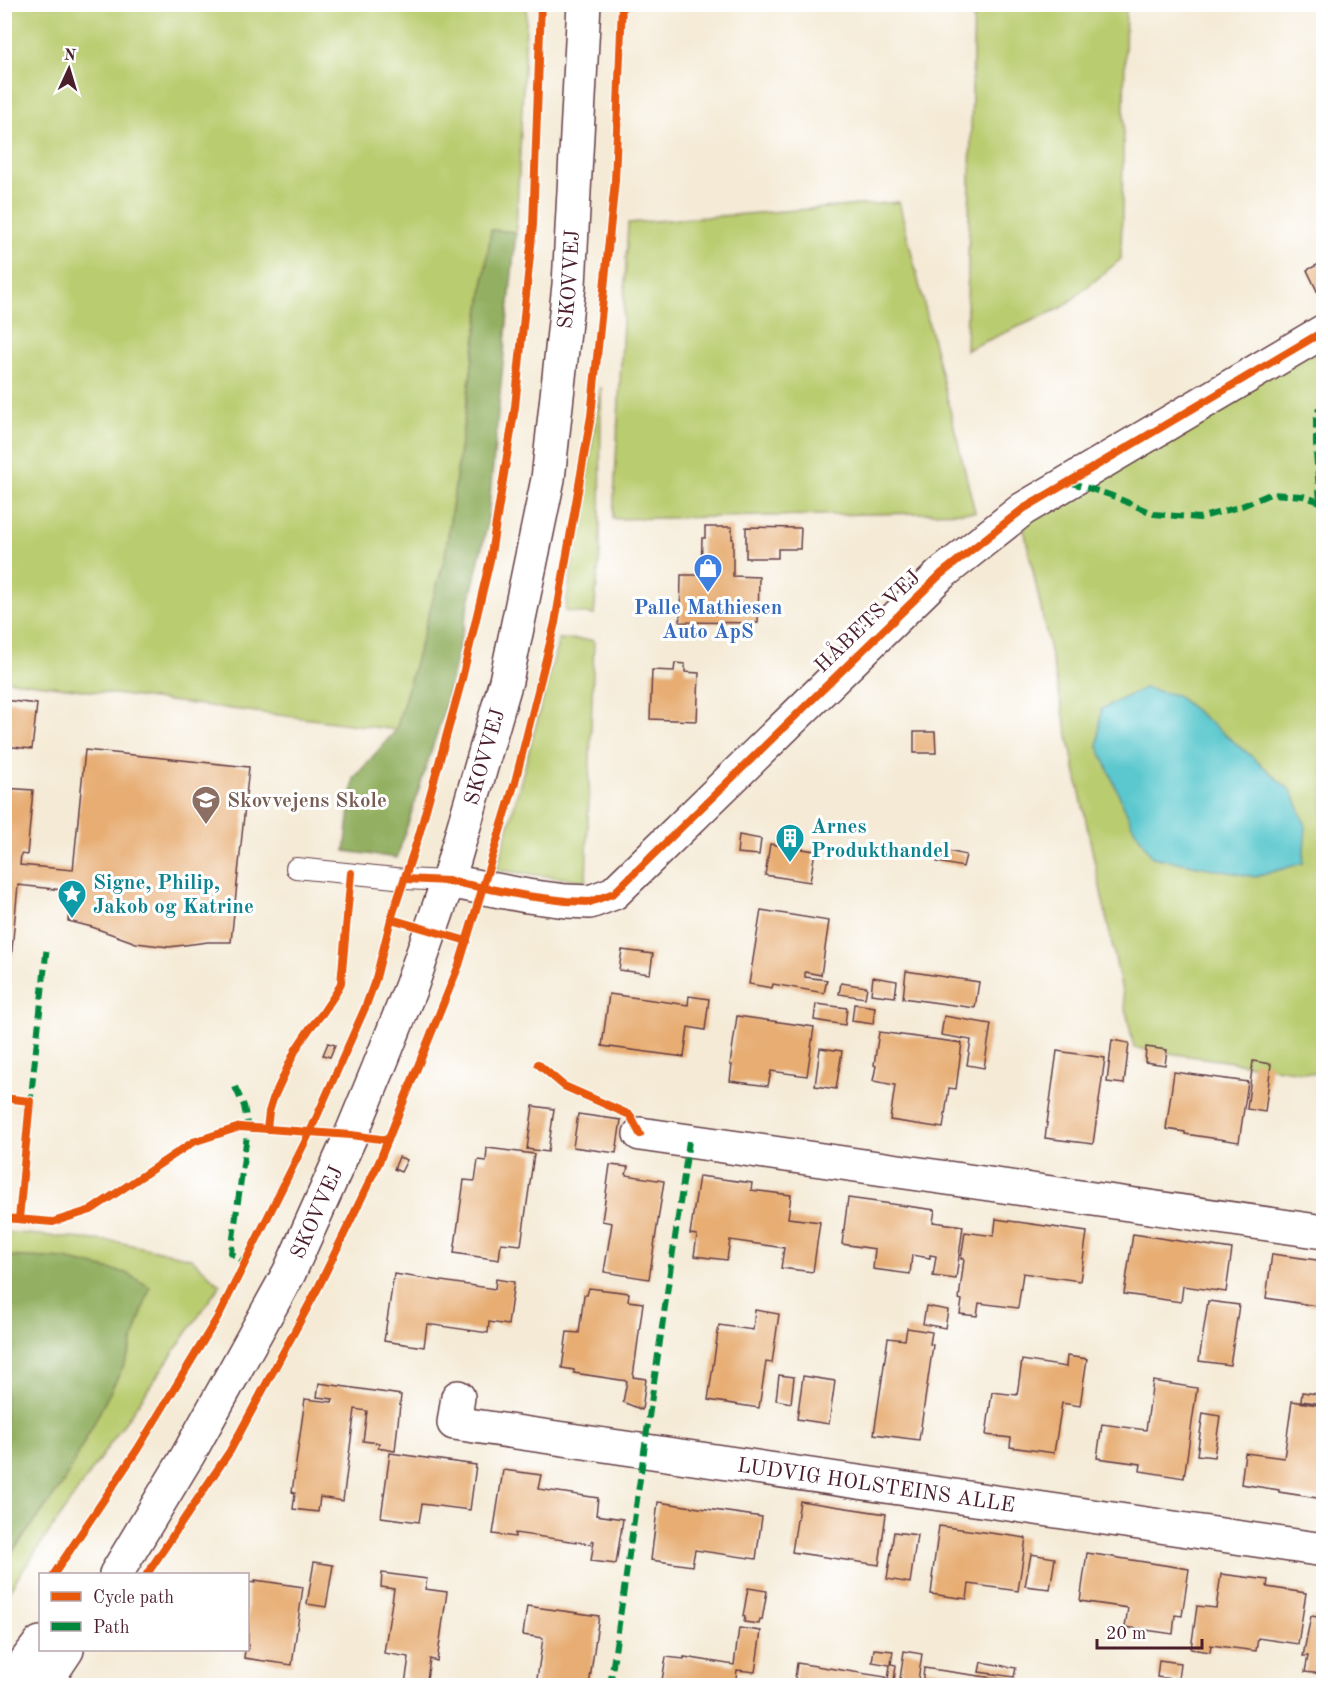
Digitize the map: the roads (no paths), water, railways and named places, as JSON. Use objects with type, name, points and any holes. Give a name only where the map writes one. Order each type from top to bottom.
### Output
[{"type":"street","name":"SKOVVEJ","points":[[117,1573],[188,1455],[289,1273],[377,1072],[411,987],[448,881],[506,681],[548,479],[569,285],[584,4]]},
{"type":"street","name":"HÅBETS VEJ","points":[[448,881],[566,901],[590,902],[614,893],[941,574],[1023,509],[1323,331]]},
{"type":"street","points":[[640,1134],[1323,1232]]},
{"type":"street","name":"LUDVIG HOLSTEINS ALLE","points":[[458,1397],[454,1423],[1323,1550]]},
{"type":"street","name":"SKOVVEJ","points":[[96,1573],[188,1455]]},
{"type":"street","points":[[7,1686],[39,1644]]},
{"type":"street","points":[[43,1686],[66,1651]]},
{"type":"lane","points":[[296,868],[448,881]]},
{"type":"water","points":[[1144,688],[1176,695],[1292,792],[1306,826],[1303,863],[1255,877],[1152,857],[1132,825],[1098,746],[1101,709]]},
{"type":"place","name":"Palle Mathiesen Auto ApS","points":[[708,594]]},
{"type":"place","name":"Skovvejens Skole","points":[[206,826]]},
{"type":"place","name":"Arnes Produkthandel","points":[[790,864]]},
{"type":"place","name":"Signe, Philip, Jakob og Katrine","points":[[72,920]]}]
